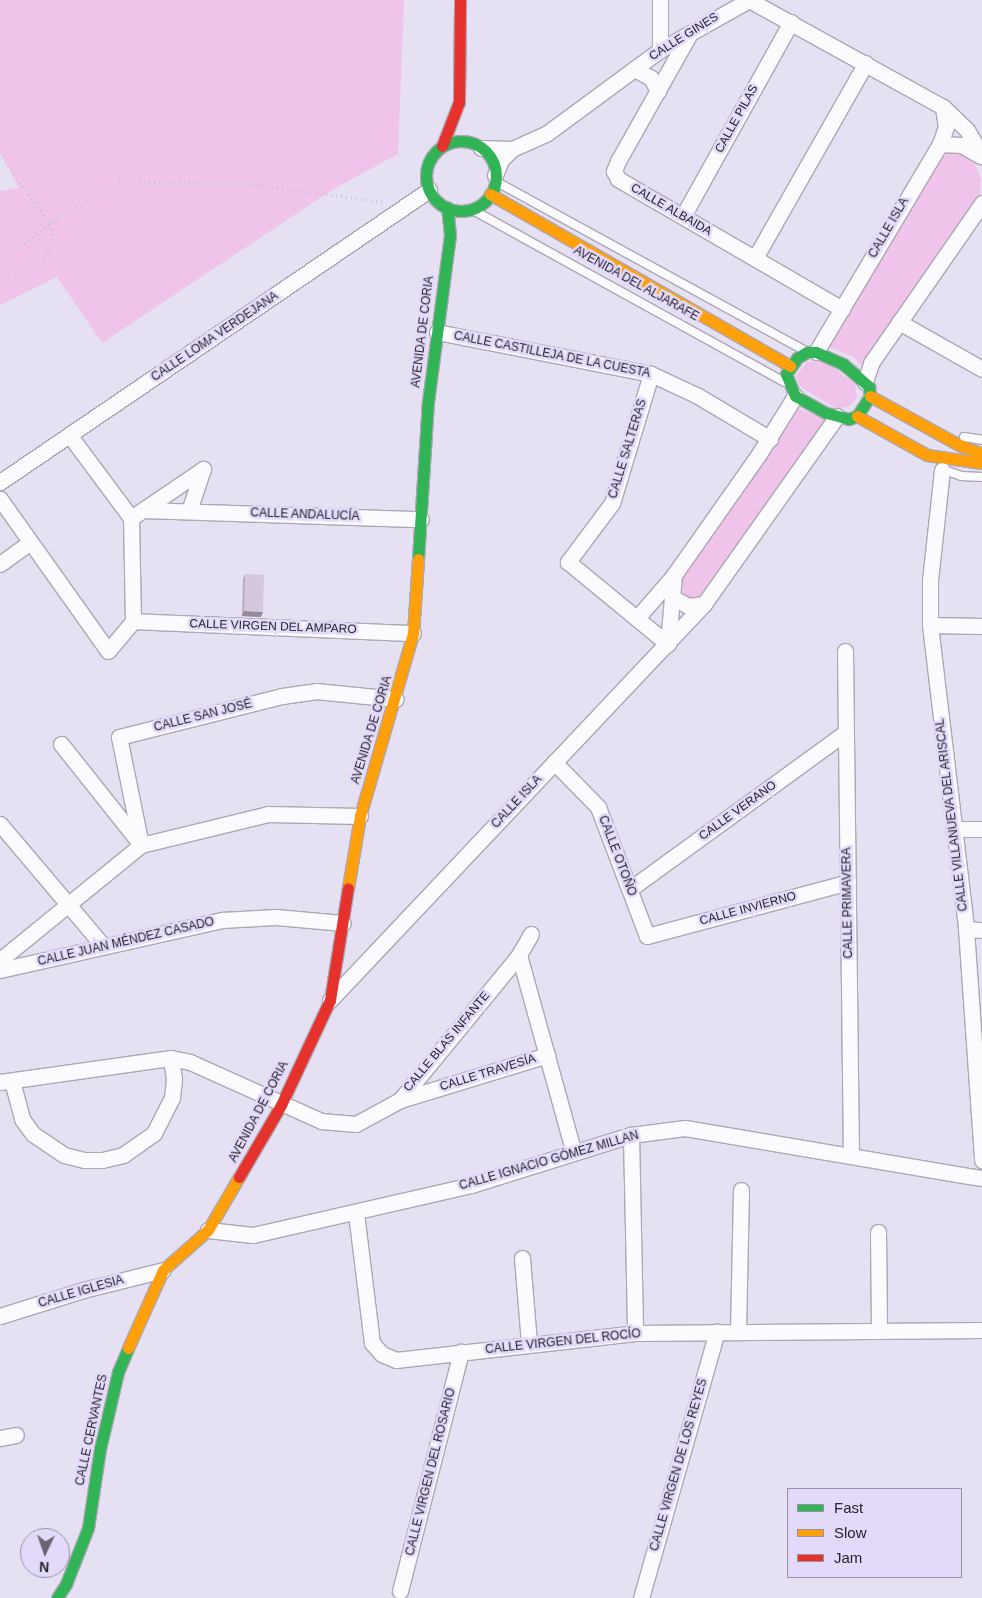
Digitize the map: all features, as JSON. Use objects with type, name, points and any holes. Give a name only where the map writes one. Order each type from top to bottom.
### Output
[{"type":"main road","points":[[459,102],[442,146],[429,161],[426,171],[429,190],[446,207],[471,209],[490,194],[495,178],[494,164],[477,145],[468,128],[459,102],[460,0]]},
{"type":"main road","points":[[442,146],[452,142],[477,145]]},
{"type":"main road","name":"AVENIDA DEL ALJARAFE","points":[[490,194],[790,366]]},
{"type":"main road","name":"AVENIDA DE CORIA","points":[[208,1230],[281,1105],[330,1000],[360,816],[396,699],[413,633],[428,402],[450,236],[446,207]]},
{"type":"main road","points":[[792,390],[786,374],[790,366],[811,352]]},
{"type":"main road","name":"AVENIDA DEL ALJARAFE","points":[[811,352],[843,364],[868,388],[959,445],[982,454]]},
{"type":"main road","points":[[848,417],[868,388]]},
{"type":"main road","name":"AVENIDA DEL ALJARAFE","points":[[792,390],[813,408],[848,417],[927,455],[982,463]]},
{"type":"main road","name":"CALLE CERVANTES","points":[[57,1598],[66,1584],[88,1528],[100,1449],[118,1372],[163,1270],[208,1230]]},
{"type":"street","points":[[660,0],[660,50]]},
{"type":"street","name":"CALLE GINES","points":[[512,149],[546,134],[660,50],[749,0],[943,106],[967,130],[982,156]]},
{"type":"street","name":"CALLE PILAS","points":[[683,216],[791,22]]},
{"type":"street","name":"CALLE ALBAIDA","points":[[689,34],[614,171],[618,179],[842,309]]},
{"type":"street","points":[[755,258],[866,63]]},
{"type":"street","points":[[634,69],[651,78],[658,91]]},
{"type":"street","name":"CALLE ISLA","points":[[811,352],[842,309],[940,144],[946,127],[943,106]]},
{"type":"street","points":[[940,144],[960,146],[982,156]]},
{"type":"street","points":[[477,145],[512,149]]},
{"type":"street","points":[[495,178],[501,160],[512,149]]},
{"type":"street","name":"CALLE LOMA VERDEJANA","points":[[0,482],[429,190]]},
{"type":"street","points":[[868,388],[870,364],[982,203]]},
{"type":"street","points":[[899,322],[982,369]]},
{"type":"street","name":"CALLE CASTILLEJA DE LA CUESTA","points":[[437,332],[651,374],[698,396],[770,439]]},
{"type":"street","name":"CALLE SALTERAS","points":[[651,374],[612,502],[568,562],[668,644]]},
{"type":"street","points":[[637,618],[674,575],[770,439],[792,390]]},
{"type":"street","name":"CALLE ISLA","points":[[330,1000],[704,604],[848,417]]},
{"type":"street","points":[[0,499],[108,651],[132,621],[137,514],[70,436]]},
{"type":"street","points":[[137,514],[203,469],[189,511]]},
{"type":"street","name":"CALLE VILLANUEVA DEL ARISCAL","points":[[942,470],[930,580],[930,625],[966,929],[982,1160]]},
{"type":"street","name":"CALLE ANDALUCÍA","points":[[137,514],[189,511],[421,520]]},
{"type":"street","points":[[0,564],[30,542]]},
{"type":"street","points":[[668,644],[674,575]]},
{"type":"street","points":[[672,597],[688,606],[704,604]]},
{"type":"street","name":"CALLE VIRGEN DEL AMPARO","points":[[132,621],[413,633]]},
{"type":"street","points":[[930,625],[982,626]]},
{"type":"street","name":"CALLE PRIMAVERA","points":[[844,651],[851,1155]]},
{"type":"street","name":"CALLE SAN JOSÉ","points":[[141,845],[119,738],[282,696],[316,691],[396,699]]},
{"type":"street","name":"CALLE VERANO","points":[[630,889],[845,733]]},
{"type":"street","points":[[61,744],[141,845]]},
{"type":"street","name":"CALLE OTOÑO","points":[[554,762],[598,807],[647,936]]},
{"type":"street","points":[[0,960],[141,845],[268,814],[360,816]]},
{"type":"street","points":[[0,824],[103,946]]},
{"type":"street","points":[[953,829],[982,829]]},
{"type":"street","name":"CALLE INVIERNO","points":[[647,936],[848,882]]},
{"type":"street","name":"CALLE JUAN MÉNDEZ CASADO","points":[[0,970],[222,920],[276,917],[343,923]]},
{"type":"street","points":[[966,929],[982,930]]},
{"type":"street","name":"CALLE BLAS INFANTE","points":[[6,1082],[135,1060],[171,1058],[190,1062],[281,1105],[321,1121],[356,1124],[400,1100],[519,956],[531,934]]},
{"type":"street","points":[[519,956],[574,1153]]},
{"type":"street","name":"CALLE TRAVESÍA","points":[[400,1100],[547,1054]]},
{"type":"street","points":[[6,1082],[22,1118],[33,1134],[64,1155],[84,1160],[102,1160],[123,1155],[154,1133],[172,1098],[174,1079],[171,1058]]},
{"type":"street","name":"CALLE IGNACIO GÓMEZ MILLAN","points":[[208,1230],[253,1235],[356,1213],[471,1185],[631,1136],[685,1128],[982,1178]]},
{"type":"street","points":[[631,1136],[635,1333]]},
{"type":"street","points":[[738,1332],[741,1190]]},
{"type":"street","name":"CALLE VIRGEN DEL ROCÍO","points":[[356,1213],[372,1343],[382,1354],[396,1360],[635,1333],[982,1330]]},
{"type":"street","points":[[878,1232],[879,1331]]},
{"type":"street","points":[[522,1258],[529,1344]]},
{"type":"street","name":"CALLE IGLESIA","points":[[0,1316],[83,1290],[163,1270]]},
{"type":"street","name":"CALLE VIRGEN DE LOS REYES","points":[[641,1598],[717,1332]]},
{"type":"street","name":"CALLE VIRGEN DEL ROSARIO","points":[[400,1591],[461,1352]]},
{"type":"street","points":[[0,1438],[16,1435]]},
{"type":"lane","name":"AVENIDA DEL ALJARAFE","points":[[495,178],[811,352]]},
{"type":"lane","name":"AVENIDA DEL ALJARAFE","points":[[471,209],[792,390]]},
{"type":"lane","name":"AVENIDA DEL ALJARAFE","points":[[868,388],[956,434],[982,440]]},
{"type":"lane","name":"AVENIDA DEL ALJARAFE","points":[[848,417],[942,470],[982,477]]},
{"type":"path","points":[[0,153],[50,224],[54,240],[48,255],[0,291]]},
{"type":"path","points":[[0,256],[17,250],[50,224],[119,181],[252,184],[407,205]]},
{"type":"shaded area","points":[[0,0],[404,0],[398,154],[332,190],[102,343],[57,277],[0,305],[0,191],[19,188],[0,152]]},
{"type":"shaded area","points":[[954,152],[973,158],[981,179],[980,194],[865,364],[860,364],[854,357],[831,348],[828,344],[940,158]]},
{"type":"shaded area","points":[[818,361],[831,366],[855,384],[857,397],[850,406],[837,409],[799,386],[796,376],[807,362]]},
{"type":"shaded area","points":[[794,407],[828,420],[702,596],[686,599],[678,592],[681,577],[764,460]]},
{"type":"building","points":[[245,574],[264,575],[263,612],[244,611]]},
{"type":"traffic: fast","points":[[461,141],[480,147],[490,157],[496,176],[490,195],[480,205],[461,211],[442,205],[432,195],[426,176],[432,157],[442,147],[461,141]]},
{"type":"traffic: fast","points":[[418,559],[428,402],[450,235],[447,207]]},
{"type":"traffic: fast","points":[[807,352],[816,352],[843,364],[869,387],[870,396],[857,416],[849,419],[826,413],[795,396],[786,374],[797,358],[807,352]]},
{"type":"traffic: fast","points":[[57,1598],[66,1584],[88,1528],[100,1449],[118,1372],[128,1348]]},
{"type":"traffic: slow","points":[[490,194],[790,366]]},
{"type":"traffic: slow","points":[[870,396],[959,445],[982,454]]},
{"type":"traffic: slow","points":[[857,416],[927,455],[982,463]]},
{"type":"traffic: slow","points":[[348,888],[360,816],[413,633],[418,559]]},
{"type":"traffic: slow","points":[[128,1348],[163,1270],[208,1230],[239,1177]]},
{"type":"traffic: jam","points":[[442,146],[459,102],[460,0]]},
{"type":"traffic: jam","points":[[239,1177],[281,1105],[330,1000],[348,888]]}]
